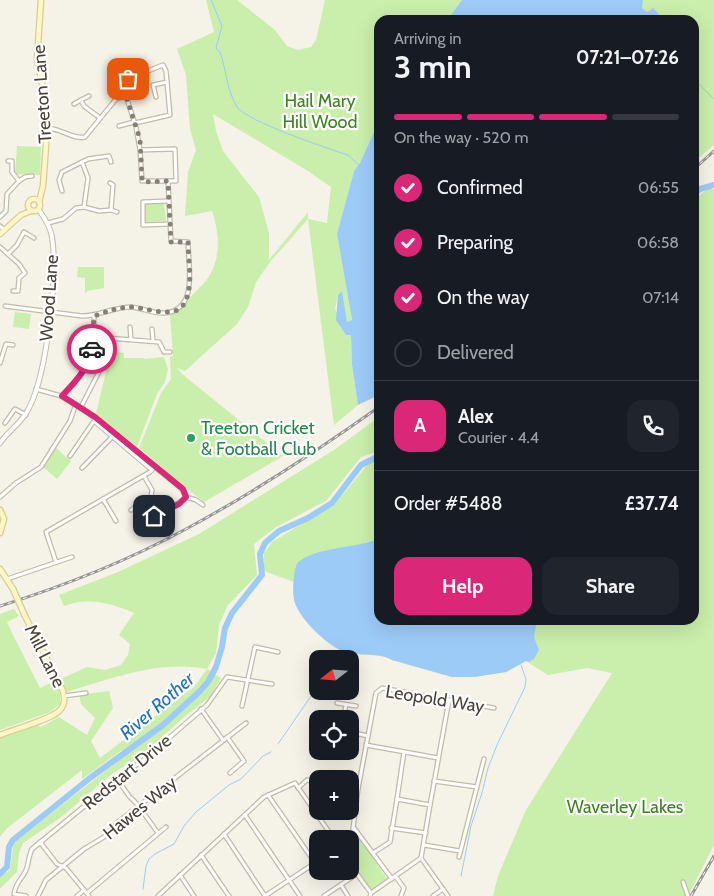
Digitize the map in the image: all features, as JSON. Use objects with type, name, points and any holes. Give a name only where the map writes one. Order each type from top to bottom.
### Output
[{"type":"main road","name":"Treeton Lane","points":[[39,202],[42,189],[46,128],[46,103],[37,59],[41,0]]},
{"type":"main road","points":[[21,215],[42,189]]},
{"type":"main road","points":[[1,230],[21,215],[38,209],[39,202],[33,199]]},
{"type":"main road","points":[[28,205],[31,210]]},
{"type":"main road","points":[[0,510],[4,519],[0,533]]},
{"type":"main road","name":"Mill Lane","points":[[0,569],[13,589],[64,696]]},
{"type":"main road","points":[[0,735],[58,712],[63,704],[64,696]]},
{"type":"street","points":[[119,126],[134,123],[170,115],[165,68],[163,65],[128,79],[124,84],[126,96],[134,123],[140,139],[140,150],[142,181],[176,181],[174,150],[140,150]]},
{"type":"street","points":[[156,97],[153,85],[166,82]]},
{"type":"street","points":[[74,104],[89,96]]},
{"type":"street","points":[[46,128],[60,130],[83,138],[87,136],[116,99],[126,96]]},
{"type":"street","points":[[81,100],[84,106],[100,118]]},
{"type":"street","points":[[62,191],[59,180],[62,172],[88,159],[109,156],[111,162]]},
{"type":"street","points":[[8,161],[12,161],[12,172],[18,181]]},
{"type":"street","points":[[82,162],[88,182],[84,207]]},
{"type":"street","points":[[0,217],[6,211],[8,194],[18,181],[32,176]]},
{"type":"street","points":[[5,306],[94,316],[126,308],[161,313],[178,308],[188,294],[188,242],[171,242],[168,181]]},
{"type":"street","points":[[110,210],[113,183]]},
{"type":"street","points":[[168,201],[143,202],[143,225],[170,224]]},
{"type":"street","points":[[48,223],[63,219],[73,210],[84,207],[99,211],[110,210],[116,212]]},
{"type":"street","name":"Wood Lane","points":[[26,415],[36,389],[45,349],[50,312],[53,248],[48,223],[38,209]]},
{"type":"street","points":[[8,254],[17,245],[24,232],[34,238]]},
{"type":"street","points":[[0,247],[19,264],[25,273],[19,278],[18,291],[13,290]]},
{"type":"street","points":[[62,396],[74,385],[86,369],[91,356],[94,337],[94,316]]},
{"type":"street","points":[[130,328],[130,339]]},
{"type":"street","points":[[152,329],[153,341]]},
{"type":"street","points":[[94,337],[159,342],[164,352],[170,352]]},
{"type":"street","points":[[0,363],[6,341],[13,345]]},
{"type":"street","points":[[81,407],[105,360]]},
{"type":"street","points":[[36,389],[62,396],[81,407],[181,488],[186,497],[196,500],[203,506]]},
{"type":"street","points":[[0,497],[16,483],[41,467],[70,421],[76,404]]},
{"type":"street","points":[[0,443],[26,415],[15,409],[5,423]]},
{"type":"street","points":[[70,456],[94,420],[149,466],[152,471]]},
{"type":"street","points":[[82,468],[113,436]]},
{"type":"street","points":[[56,562],[46,532],[144,476],[152,471],[155,466]]},
{"type":"street","points":[[130,510],[149,499],[152,495],[152,490],[144,476]]},
{"type":"street","points":[[155,522],[156,514],[166,512],[186,497]]},
{"type":"street","points":[[103,499],[116,520]]},
{"type":"street","points":[[7,579],[72,557]]},
{"type":"street","points":[[242,706],[255,648],[278,652]]},
{"type":"street","name":"Redstart Drive","points":[[26,896],[14,894],[15,887],[26,871],[28,857],[32,849],[131,768],[140,763],[201,709],[207,706],[226,678],[272,684]]},
{"type":"street","name":"Leopold Way","points":[[359,784],[376,693],[382,688],[494,708]]},
{"type":"street","points":[[64,696],[86,692]]},
{"type":"street","points":[[371,894],[421,858],[448,700]]},
{"type":"street","points":[[338,703],[356,706]]},
{"type":"street","points":[[345,710],[346,705]]},
{"type":"street","points":[[201,709],[222,740]]},
{"type":"street","name":"Hawes Way","points":[[38,896],[46,880],[62,866],[99,840],[118,822],[246,723]]},
{"type":"street","points":[[359,734],[368,736]]},
{"type":"street","points":[[227,737],[244,760],[230,773]]},
{"type":"street","points":[[366,745],[438,758]]},
{"type":"street","points":[[372,852],[390,842],[404,752]]},
{"type":"street","points":[[459,858],[484,759]]},
{"type":"street","points":[[118,780],[158,833]]},
{"type":"street","points":[[298,788],[309,780]]},
{"type":"street","points":[[434,781],[477,787]]},
{"type":"street","points":[[158,896],[268,795],[295,783],[328,830]]},
{"type":"street","points":[[268,795],[309,852]]},
{"type":"street","points":[[397,798],[430,805]]},
{"type":"street","points":[[246,815],[300,896]]},
{"type":"street","name":"Leopold Way","points":[[354,828],[355,820]]},
{"type":"street","points":[[40,842],[57,864],[66,868],[88,895],[166,827]]},
{"type":"street","points":[[354,828],[392,879]]},
{"type":"street","points":[[391,828],[426,833]]},
{"type":"street","points":[[224,834],[264,896],[309,867]]},
{"type":"street","points":[[424,845],[460,851]]},
{"type":"street","points":[[201,855],[229,896]]},
{"type":"street","points":[[421,858],[448,896]]},
{"type":"street","points":[[180,875],[194,896]]},
{"type":"street","name":"Leopold Way","points":[[359,876],[371,894]]},
{"type":"street","points":[[396,876],[404,888],[402,896]]},
{"type":"street","points":[[324,896],[349,880]]},
{"type":"street","points":[[683,882],[688,896]]},
{"type":"street","points":[[341,885],[348,896]]},
{"type":"street","points":[[433,896],[443,889]]},
{"type":"street","points":[[77,896],[84,890]]},
{"type":"green space","name":"Hail Mary Hill Wood","points":[[206,0],[237,0],[275,30],[287,46],[298,50],[311,47],[316,40],[325,0],[462,0],[451,15],[374,15],[374,132],[360,163],[354,171],[337,234],[352,321],[347,323],[342,291],[338,295],[335,309],[351,334],[352,365],[358,405],[334,425],[308,219],[270,262],[256,282],[248,307],[237,324],[185,371],[177,368],[283,456],[204,502],[163,470],[139,448],[161,393],[171,379],[170,357],[173,356],[170,315],[182,308],[207,280],[214,266],[218,250],[216,226],[212,211],[185,216],[188,172],[196,150],[190,129],[186,75],[177,49],[214,32]],"holes":[[[213,114],[308,171],[331,187],[327,223],[308,219],[308,212],[269,260],[269,233],[259,197],[223,151],[216,131]]]},
{"type":"green space","points":[[643,0],[714,0],[714,145],[699,158],[699,15],[660,15],[653,8],[647,12],[642,8]]},
{"type":"green space","points":[[17,146],[41,147],[40,175],[15,174]]},
{"type":"green space","name":"Waverley Lakes","points":[[708,189],[714,189],[714,845],[688,896],[493,896],[498,876],[526,810],[612,673],[587,668],[548,675],[526,661],[506,672],[474,677],[452,677],[384,656],[359,654],[359,650],[344,650],[319,635],[304,619],[294,600],[294,582],[264,571],[264,553],[272,542],[335,504],[368,464],[374,462],[374,625],[699,625],[699,195]]},
{"type":"green space","points":[[146,203],[164,203],[166,221],[146,222],[144,205]]},
{"type":"green space","points":[[78,267],[104,267],[104,288],[87,291],[85,294],[85,278],[77,277]]},
{"type":"green space","points":[[15,312],[31,314],[29,329],[13,327]]},
{"type":"green space","points":[[111,351],[124,353],[124,358],[164,357],[168,369],[165,382],[157,394],[137,447],[96,414]]},
{"type":"green space","points":[[374,421],[374,453],[361,457],[326,501],[276,527],[254,544],[257,575],[228,605],[219,625],[216,653],[207,669],[171,667],[154,669],[119,676],[67,692],[61,679],[87,667],[105,670],[121,665],[128,655],[130,644],[119,635],[134,613],[117,606],[99,602],[73,603],[64,606],[59,595],[118,572],[199,534],[334,450]]},
{"type":"green space","points":[[55,447],[71,461],[57,479],[43,467]]},
{"type":"green space","points":[[14,609],[19,616],[7,622],[11,631],[40,688],[55,681],[60,694],[60,704],[50,712],[0,730],[0,614]]},
{"type":"green space","points":[[207,669],[221,678],[211,696],[183,718],[141,756],[112,774],[60,818],[23,843],[19,853],[17,872],[0,889],[0,877],[10,870],[13,847],[17,840],[126,755],[122,750],[82,779],[82,770],[6,829],[0,837],[0,737],[37,725],[41,727],[59,717],[87,735],[95,718],[81,704],[79,695],[109,691],[113,708],[91,741],[100,758],[194,687]]},
{"type":"green space","points":[[359,837],[387,879],[371,890],[359,872]]},
{"type":"water","points":[[462,0],[643,0],[642,8],[647,12],[653,8],[660,15],[451,15]]},
{"type":"water","points":[[374,132],[374,397],[358,405],[352,365],[351,335],[346,335],[336,320],[338,295],[342,291],[347,322],[352,320],[337,234],[354,171],[360,163]]},
{"type":"water","points":[[374,541],[374,625],[536,625],[534,637],[539,650],[534,659],[529,662],[526,661],[506,672],[474,677],[452,677],[381,656],[359,654],[359,650],[340,650],[334,647],[313,629],[297,607],[293,588],[296,565],[299,561],[318,552]]},
{"type":"waterway","points":[[211,0],[222,26],[216,48],[220,52],[231,94],[237,107],[255,120],[271,127],[348,155],[359,165]]},
{"type":"waterway","points":[[699,84],[714,99]]},
{"type":"waterway","name":"River Rother","points":[[699,190],[714,185]]},
{"type":"waterway","name":"River Rother","points":[[0,874],[7,867],[9,847],[13,840],[90,778],[163,725],[199,692],[208,682],[216,667],[225,628],[232,613],[262,575],[260,554],[265,543],[279,531],[308,518],[332,503],[361,465],[374,458]]},
{"type":"waterway","points":[[461,876],[471,826],[488,768],[525,687],[526,679],[521,665]]},
{"type":"waterway","points":[[278,744],[309,699]]},
{"type":"waterway","points":[[143,889],[146,866],[149,859],[174,844],[184,826],[196,812],[229,785],[241,779],[263,756],[271,752]]},
{"type":"railway","points":[[699,164],[714,151]]},
{"type":"railway","points":[[0,606],[95,572],[141,552],[186,529],[284,471],[374,411]]},
{"type":"railway","points":[[691,896],[714,856]]},
{"type":"way so far","points":[[92,349],[94,316],[114,309],[132,307],[166,313],[182,305],[187,298],[189,289],[188,242],[171,242],[168,181],[142,181],[140,139],[124,90],[124,84],[128,79]]},
{"type":"place","name":"Treeton Cricket & Football Club","points":[[191,438]]},
{"type":"route","points":[[92,349],[86,369],[74,385],[62,396],[95,417],[183,489],[186,497],[182,502],[166,512],[154,516]]}]
